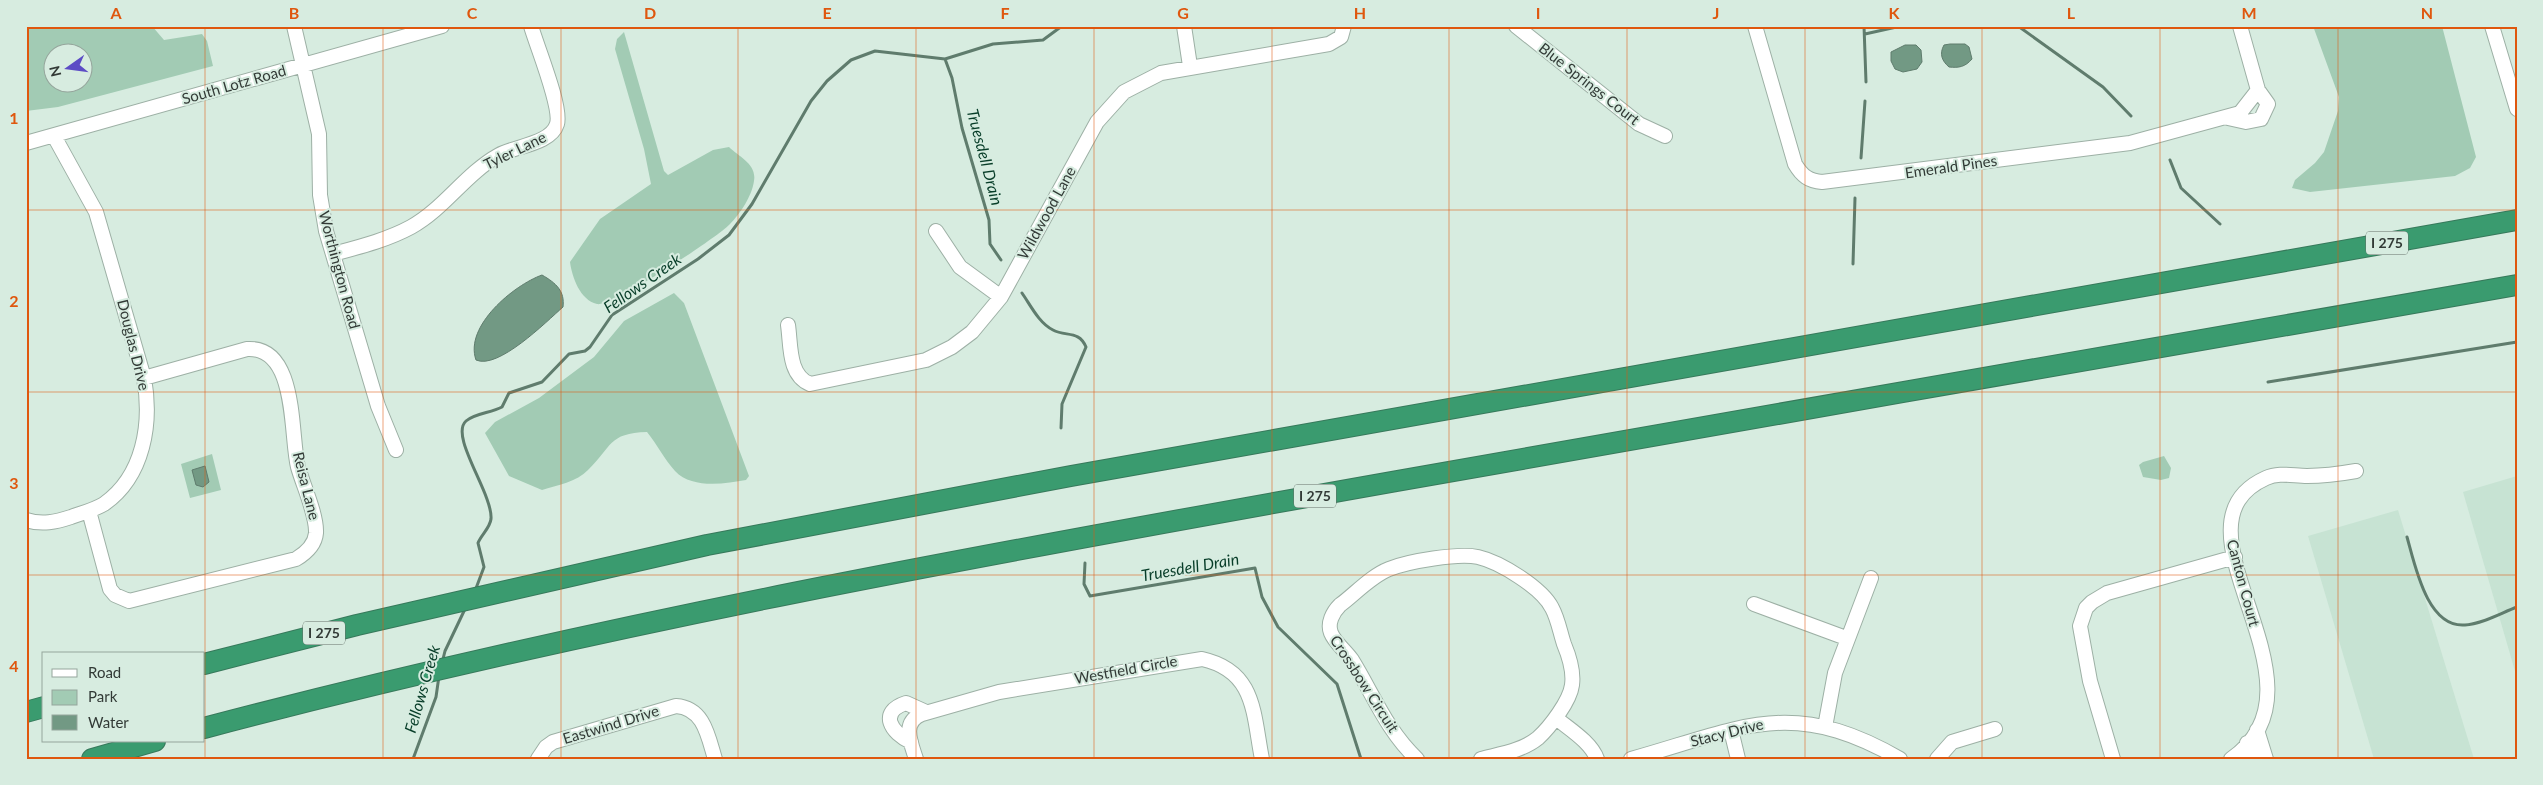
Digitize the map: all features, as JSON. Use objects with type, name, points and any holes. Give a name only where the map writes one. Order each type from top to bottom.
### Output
[{"type":"highway","name":"I 275","points":[[205,664],[444,604],[707,545],[1071,476],[2517,220]]},
{"type":"highway","name":"I 275","points":[[205,728],[465,664],[748,601],[1016,549],[2517,285]]},
{"type":"highway","points":[[26,712],[42,708]]},
{"type":"highway","points":[[92,759],[152,742]]},
{"type":"street","name":"Worthington Road","points":[[294,26],[320,134],[322,214],[332,254],[378,406],[396,450]]},
{"type":"street","name":"South Lotz Road","points":[[26,143],[442,26]]},
{"type":"street","name":"Tyler Lane","points":[[332,254],[384,239],[411,227],[441,206],[467,178],[489,161],[514,148],[543,139],[553,132],[558,122],[557,105],[531,26]]},
{"type":"street","points":[[1184,26],[1190,66]]},
{"type":"street","name":"Wildwood Lane","points":[[788,325],[794,370],[804,382],[816,384],[926,360],[952,347],[972,332],[1001,297],[1097,122],[1124,92],[1151,76],[1190,66],[1329,44],[1341,37],[1344,26]]},
{"type":"street","name":"Blue Springs Court","points":[[1516,26],[1639,124],[1665,136]]},
{"type":"street","name":"Emerald Pines","points":[[1755,26],[1795,164],[1799,171],[1811,181],[1822,182],[1894,175],[2130,143],[2240,113],[2249,104],[2258,90]]},
{"type":"street","points":[[2225,117],[2246,122],[2261,119],[2268,104],[2258,90],[2240,26]]},
{"type":"street","points":[[2492,26],[2517,109]]},
{"type":"street","name":"Douglas Drive","points":[[26,520],[37,523],[56,522],[89,511],[109,499],[126,479],[138,459],[147,427],[147,401],[144,378],[96,212],[54,136]]},
{"type":"street","points":[[936,231],[960,267],[1001,297]]},
{"type":"street","name":"Reisa Lane","points":[[89,511],[110,589],[115,595],[129,601],[296,559],[314,543],[316,527],[298,465],[289,396],[273,358],[256,349],[247,350],[144,378]]},
{"type":"street","name":"Canton Court","points":[[2247,743],[2257,730],[2268,706],[2268,679],[2230,538],[2232,512],[2244,492],[2254,484],[2275,474],[2324,475],[2356,471]]},
{"type":"street","name":"Crossbow Circuit","points":[[1418,759],[1400,740],[1374,702],[1353,662],[1330,632],[1332,618],[1340,605],[1388,569],[1462,555],[1479,558],[1513,574],[1542,595],[1552,606],[1572,676],[1570,694],[1556,718],[1537,738],[1522,748],[1481,759]]},
{"type":"street","points":[[2113,759],[2090,681],[2088,663],[2081,638],[2081,617],[2086,608],[2107,593],[2235,557]]},
{"type":"street","points":[[1825,727],[1831,687],[1846,638],[1871,578]]},
{"type":"street","points":[[1754,604],[1846,638]]},
{"type":"street","name":"Westfield Circle","points":[[910,742],[908,732],[911,723],[917,716],[926,712],[998,692],[1202,659],[1229,668],[1243,682],[1251,700],[1262,759]]},
{"type":"street","points":[[916,759],[910,742],[894,732],[891,726],[891,714],[896,708],[906,703],[926,712]]},
{"type":"street","name":"Eastwind Drive","points":[[538,758],[546,747],[554,742],[671,707],[682,706],[699,717],[705,727],[714,759]]},
{"type":"street","points":[[1556,718],[1588,744],[1597,759]]},
{"type":"street","name":"Stacy Drive","points":[[1631,759],[1751,725],[1780,722],[1825,727],[1858,737],[1900,759]]},
{"type":"street","points":[[1937,759],[1952,742],[1995,729]]},
{"type":"street","points":[[1731,730],[1738,759]]},
{"type":"street","points":[[2257,730],[2266,759]]},
{"type":"street","points":[[2231,759],[2247,743],[2252,759]]},
{"type":"shaded area","points":[[2517,476],[2517,678],[2463,492]]},
{"type":"shaded area","points":[[2398,510],[2474,759],[2374,759],[2308,536]]},
{"type":"green space","points":[[26,26],[152,26],[164,40],[202,34],[207,41],[213,66],[58,107],[26,111]]},
{"type":"green space","points":[[2313,26],[2442,26],[2476,157],[2470,168],[2455,176],[2310,192],[2292,188],[2295,180],[2315,163],[2324,152],[2338,111],[2339,97]]},
{"type":"green space","points":[[624,32],[664,171],[668,175],[713,150],[729,147],[750,165],[753,170],[754,181],[751,193],[741,210],[721,232],[686,257],[641,284],[606,302],[597,304],[586,298],[578,287],[570,262],[600,219],[651,184],[644,149],[615,49],[617,39]]},
{"type":"green space","points":[[674,293],[684,303],[749,476],[746,480],[718,484],[690,481],[675,471],[647,432],[634,433],[618,438],[583,474],[560,485],[542,490],[509,476],[485,433],[495,422],[539,398],[594,357],[624,321]]},
{"type":"green space","points":[[212,454],[221,490],[190,498],[181,464]]},
{"type":"green space","points":[[2164,456],[2171,468],[2169,478],[2161,480],[2143,477],[2139,465]]},
{"type":"water","points":[[1965,44],[1969,47],[1972,59],[1962,66],[1949,67],[1943,60],[1942,48],[1944,45]]},
{"type":"water","points":[[1905,45],[1916,45],[1921,50],[1922,62],[1917,69],[1903,72],[1895,69],[1891,61],[1891,52]]},
{"type":"water","points":[[542,275],[551,281],[561,292],[563,307],[509,352],[485,361],[476,360],[474,347],[477,334],[494,308],[518,288]]},
{"type":"water","points":[[205,466],[209,482],[203,487],[196,485],[192,470]]},
{"type":"waterway","name":"Fellows Creek","points":[[475,591],[484,567],[478,543],[491,519],[486,495],[463,439],[462,428],[466,421],[474,416],[502,407],[509,393],[542,382],[569,354],[585,351],[590,347],[612,315],[698,259],[729,235],[752,204],[811,101],[827,81],[851,60],[875,51],[945,59],[993,44],[1043,40],[1062,26]]},
{"type":"waterway","points":[[1864,26],[1866,82]]},
{"type":"waterway","points":[[1865,34],[1901,26]]},
{"type":"waterway","points":[[2018,26],[2103,87],[2131,116]]},
{"type":"waterway","name":"Truesdell Drain","points":[[945,59],[952,78],[962,128],[989,220],[990,244],[1001,260]]},
{"type":"waterway","points":[[1861,158],[1865,101]]},
{"type":"waterway","points":[[2170,160],[2181,188],[2220,224]]},
{"type":"waterway","points":[[1853,264],[1855,198]]},
{"type":"waterway","name":"Truesdell Drain","points":[[1022,293],[1036,314],[1048,327],[1080,338],[1086,347],[1062,404],[1061,428]]},
{"type":"waterway","points":[[2268,382],[2517,342]]},
{"type":"waterway","points":[[2407,537],[2425,593],[2432,606],[2441,616],[2452,623],[2465,625],[2485,620],[2517,607]]},
{"type":"waterway","name":"Truesdell Drain","points":[[1085,563],[1084,584],[1090,596],[1255,568],[1262,597],[1278,627],[1337,684],[1361,759]]},
{"type":"waterway","name":"Fellows Creek","points":[[442,663],[445,651],[465,609]]},
{"type":"waterway","name":"Fellows Creek","points":[[413,759],[436,697],[439,676]]}]
